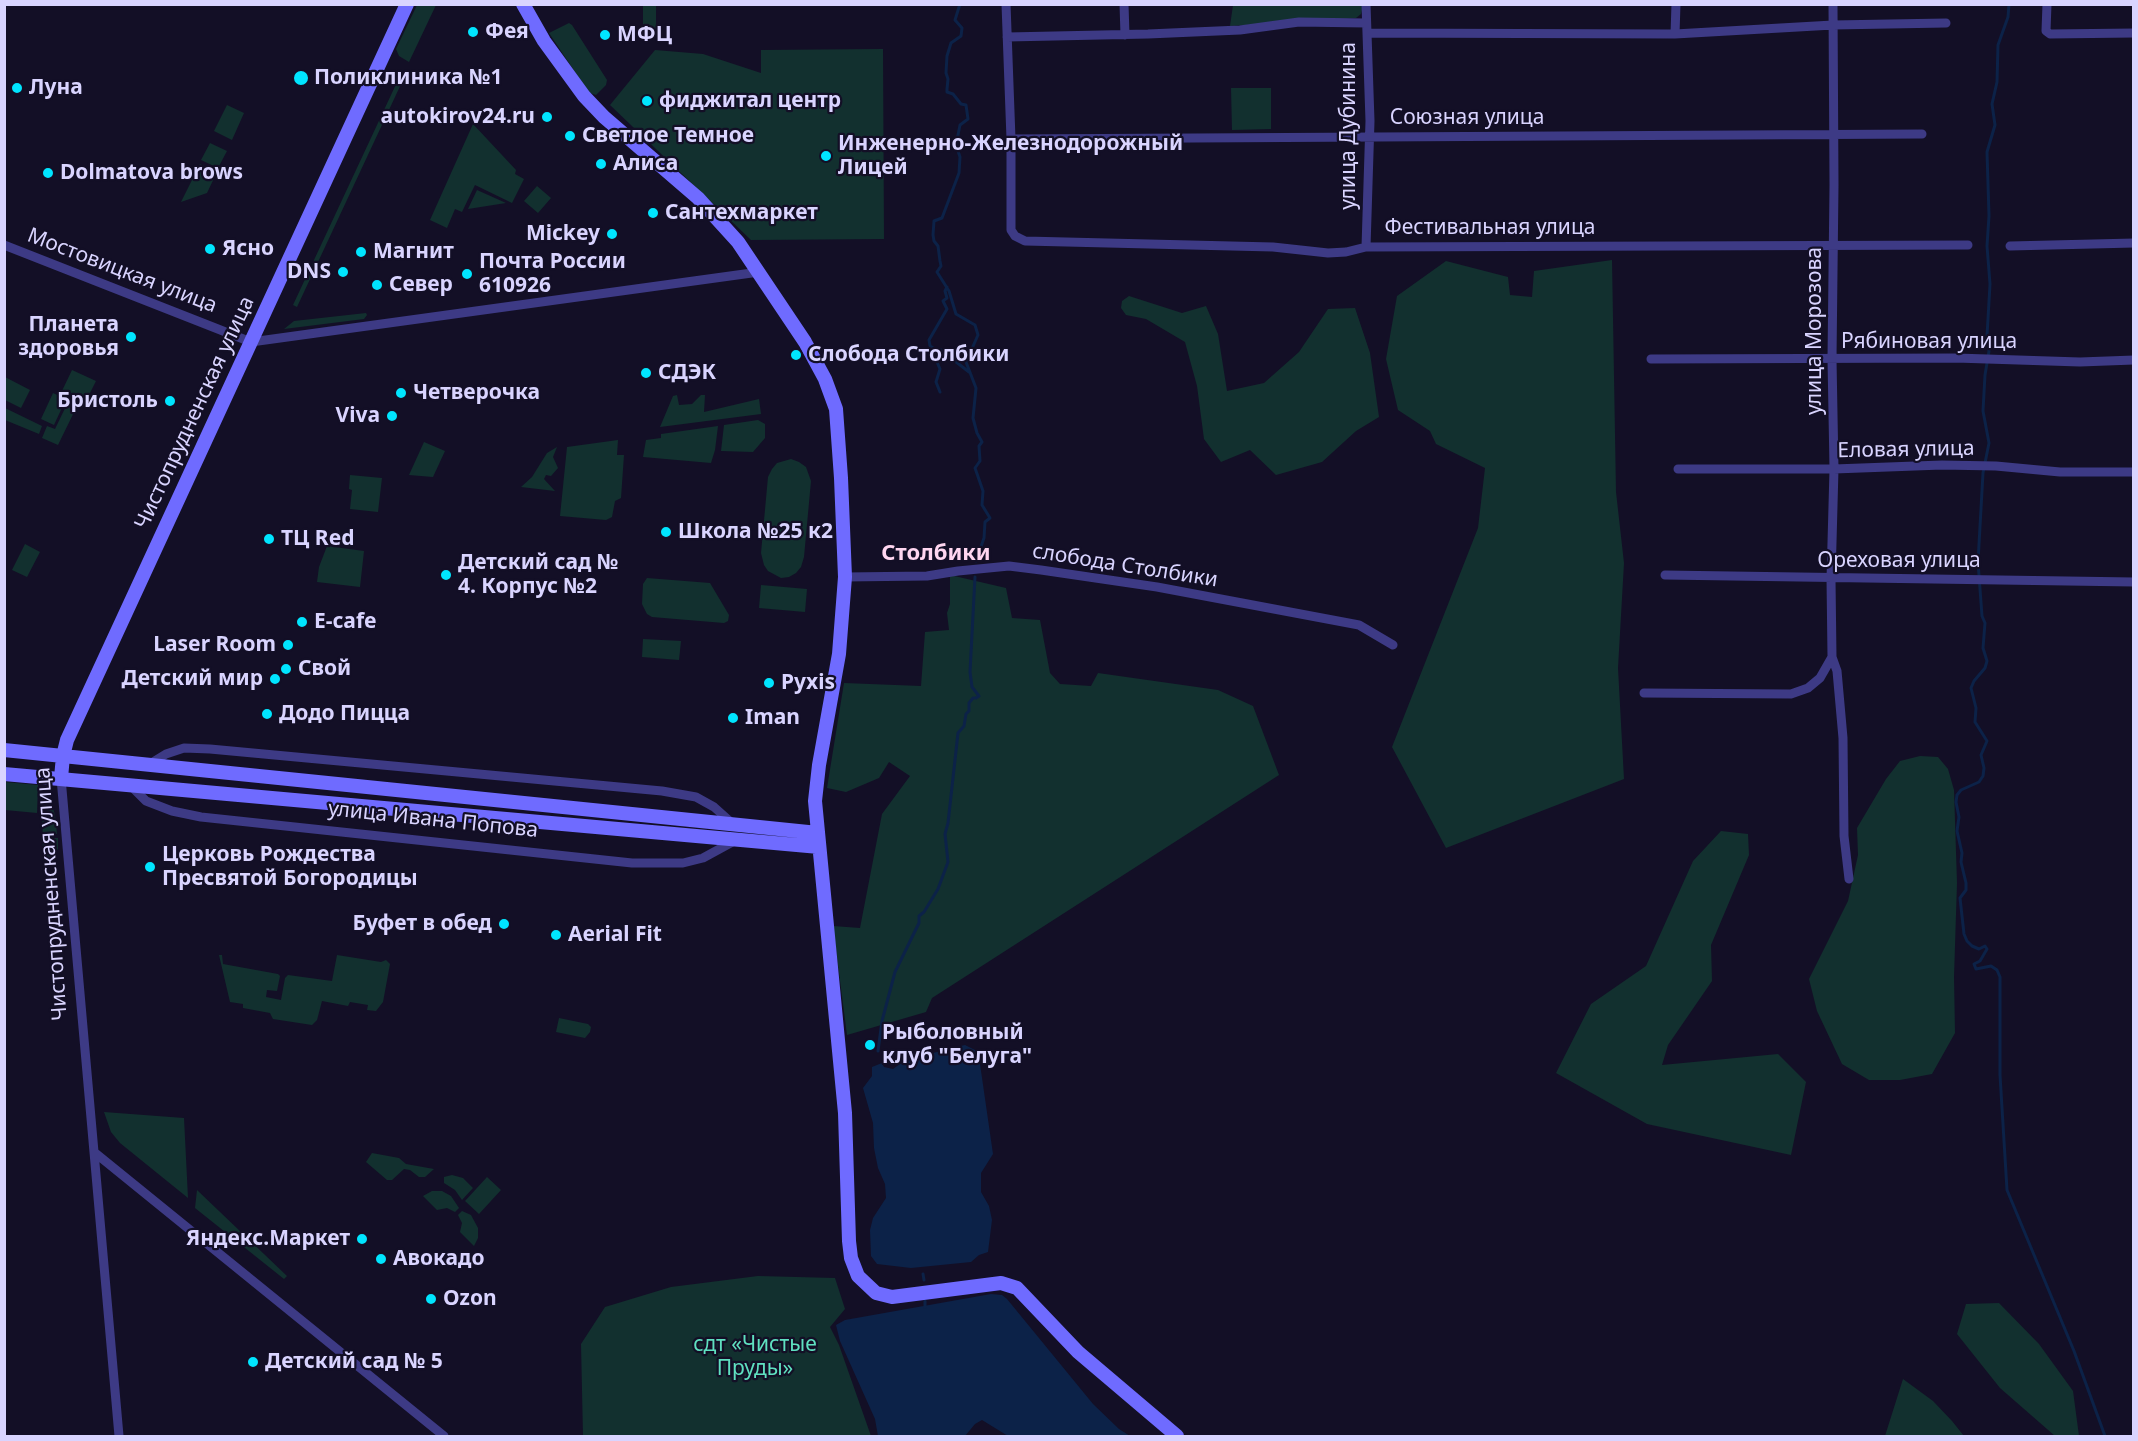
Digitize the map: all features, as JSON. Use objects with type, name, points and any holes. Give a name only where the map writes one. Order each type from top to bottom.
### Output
[{"type":"main road","name":"Чистопрудненская улица","points":[[61,778],[63,756],[72,731],[407,4]]},
{"type":"main road","points":[[523,4],[544,41],[584,96],[604,117],[705,206],[738,242],[805,342],[825,379],[836,410],[845,577],[839,654],[816,792],[819,847],[845,1113],[849,1242],[851,1258],[858,1276],[876,1293],[892,1297],[1001,1283],[1017,1288],[1078,1352],[1178,1437]]},
{"type":"main road","name":"улица Ивана Попова","points":[[4,750],[818,833]]},
{"type":"main road","name":"улица Ивана Попова","points":[[4,774],[819,847]]},
{"type":"street","points":[[1006,4],[1011,139]]},
{"type":"street","points":[[1124,4],[1125,35]]},
{"type":"street","name":"улица Дубинина","points":[[1366,4],[1369,136],[1366,247]]},
{"type":"street","points":[[1675,34],[1676,4]]},
{"type":"street","name":"улица Морозова","points":[[1833,4],[1832,657],[1837,670],[1843,738],[1845,836],[1849,879]]},
{"type":"street","points":[[2047,4],[2046,31],[2050,34],[2133,33]]},
{"type":"street","points":[[1007,37],[1240,30],[1299,22],[1366,23]]},
{"type":"street","points":[[1368,33],[1675,34],[1833,25],[1946,23]]},
{"type":"street","name":"Союзная улица","points":[[1011,139],[1922,134]]},
{"type":"street","name":"Фестивальная улица","points":[[1011,139],[1011,230],[1015,236],[1030,242],[1273,247],[1328,253],[1346,252],[1366,247],[1968,245]]},
{"type":"street","points":[[2010,246],[2133,243]]},
{"type":"street","name":"Мостовицкая улица","points":[[4,245],[251,342],[759,272]]},
{"type":"street","name":"Рябиновая улица","points":[[1652,359],[1995,359],[2080,362],[2133,360]]},
{"type":"street","name":"Еловая улица","points":[[1678,469],[1834,469],[1942,465],[1992,466],[2060,472],[2133,472]]},
{"type":"street","name":"слобода Столбики","points":[[845,577],[927,576],[1009,566],[1158,587],[1359,625],[1393,645]]},
{"type":"street","name":"Ореховая улица","points":[[1665,575],[2133,582]]},
{"type":"street","points":[[1644,693],[1791,694],[1808,688],[1820,678],[1832,657]]},
{"type":"street","points":[[148,765],[166,754],[184,748],[210,749],[662,791],[696,797],[714,807],[733,824]]},
{"type":"street","name":"Чистопрудненская улица","points":[[61,778],[119,1437]]},
{"type":"street","name":"улица Ивана Попова","points":[[129,784],[146,801],[172,811],[201,817],[632,863],[683,863],[703,858],[736,840]]},
{"type":"street","points":[[94,1152],[444,1437]]},
{"type":"green space","points":[[417,5],[436,5],[409,62],[399,56],[396,49]]},
{"type":"green space","points":[[643,5],[656,5],[656,35],[643,35]]},
{"type":"green space","points":[[1233,5],[1362,5],[1362,10],[1356,18],[1230,26]]},
{"type":"green space","points":[[569,23],[607,80],[606,85],[596,95],[590,93],[549,33]]},
{"type":"green space","points":[[883,49],[884,239],[751,240],[610,105],[655,50],[703,54],[761,73],[761,50]]},
{"type":"green space","points":[[398,80],[402,82],[297,307],[293,305]]},
{"type":"green space","points":[[1231,88],[1271,88],[1271,129],[1232,130]]},
{"type":"green space","points":[[227,105],[244,113],[232,140],[214,131]]},
{"type":"green space","points":[[473,124],[516,170],[515,174],[524,179],[512,203],[475,185],[462,212],[455,209],[447,228],[430,220]]},
{"type":"green space","points":[[210,143],[227,151],[218,168],[201,160]]},
{"type":"green space","points":[[200,164],[217,172],[207,193],[181,202]]},
{"type":"green space","points":[[537,186],[551,198],[538,213],[524,201]]},
{"type":"green space","points":[[477,190],[506,203],[468,209]]},
{"type":"green space","points":[[1612,260],[1616,492],[1624,563],[1618,668],[1624,779],[1446,848],[1392,747],[1478,528],[1485,468],[1436,444],[1430,431],[1398,410],[1386,359],[1397,296],[1446,261],[1508,277],[1510,295],[1532,297],[1534,271]]},
{"type":"green space","points":[[1129,296],[1182,313],[1206,306],[1218,334],[1227,391],[1264,383],[1299,352],[1328,309],[1355,308],[1370,353],[1379,417],[1356,431],[1322,462],[1276,475],[1250,450],[1221,462],[1204,439],[1197,386],[1185,342],[1146,319],[1126,315],[1121,308],[1122,301]]},
{"type":"green space","points":[[366,313],[364,319],[284,329],[294,321]]},
{"type":"green space","points":[[72,370],[96,381],[85,403],[69,394],[68,396],[61,393]]},
{"type":"green space","points":[[5,377],[30,390],[21,408],[5,400]]},
{"type":"green space","points":[[53,393],[66,399],[54,425],[41,419]]},
{"type":"green space","points":[[677,395],[679,405],[692,404],[701,395],[705,395],[704,412],[759,399],[761,414],[660,427],[673,396]]},
{"type":"green space","points":[[70,398],[79,402],[58,445],[42,438],[47,426],[55,429]]},
{"type":"green space","points":[[5,408],[42,426],[39,434],[5,420]]},
{"type":"green space","points":[[758,420],[765,424],[765,438],[753,452],[721,451],[724,425]]},
{"type":"green space","points":[[718,426],[711,463],[643,457],[646,440],[661,438],[661,434]]},
{"type":"green space","points":[[618,440],[617,455],[624,455],[621,498],[615,501],[612,517],[606,520],[560,516],[567,447]]},
{"type":"green space","points":[[424,442],[445,451],[433,477],[409,475]]},
{"type":"green space","points":[[557,447],[553,457],[558,468],[551,476],[546,475],[544,479],[555,491],[521,487],[532,477],[547,453]]},
{"type":"green space","points":[[791,459],[806,467],[811,481],[804,557],[801,567],[789,577],[781,578],[768,571],[761,553],[768,477],[777,463]]},
{"type":"green space","points":[[350,475],[382,478],[378,512],[350,509],[352,490],[349,489]]},
{"type":"green space","points":[[25,544],[40,552],[27,577],[12,570]]},
{"type":"green space","points":[[327,546],[364,551],[360,587],[317,582],[319,567]]},
{"type":"green space","points":[[950,575],[1006,588],[1012,618],[1040,620],[1050,673],[1060,684],[1091,686],[1098,673],[1218,690],[1253,706],[1279,775],[932,998],[926,1012],[847,1035],[833,926],[860,928],[882,814],[910,776],[889,762],[879,778],[846,792],[827,788],[844,683],[921,686],[925,632],[949,630],[947,613],[950,604]]},
{"type":"green space","points":[[647,578],[710,583],[729,615],[728,621],[724,623],[652,617],[647,614],[642,604],[643,584]]},
{"type":"green space","points":[[761,585],[807,589],[805,612],[759,608]]},
{"type":"green space","points":[[643,639],[681,641],[679,660],[642,657]]},
{"type":"green space","points":[[1920,756],[1938,757],[1948,769],[1954,790],[1957,883],[1955,1033],[1932,1074],[1900,1080],[1869,1080],[1842,1064],[1817,1011],[1809,979],[1848,901],[1858,855],[1857,828],[1886,779],[1900,761]]},
{"type":"green space","points":[[5,782],[38,785],[37,813],[5,810]]},
{"type":"green space","points":[[42,799],[48,800],[52,805],[57,834],[43,835],[44,842],[48,842],[48,838],[58,838],[58,849],[46,861],[43,860]]},
{"type":"green space","points":[[1721,831],[1748,834],[1749,855],[1711,945],[1712,981],[1668,1045],[1662,1065],[1778,1054],[1806,1082],[1791,1155],[1647,1124],[1556,1073],[1591,1004],[1646,966],[1693,861]]},
{"type":"green space","points":[[219,955],[222,955],[223,964],[278,974],[280,976],[277,991],[267,990],[266,997],[281,1000],[285,978],[288,975],[332,981],[337,955],[381,962],[386,960],[390,964],[383,1002],[376,1011],[367,1010],[368,1005],[350,1002],[348,1006],[322,1001],[317,1020],[312,1025],[273,1019],[270,1013],[243,1008],[243,1004],[230,1002]]},
{"type":"green space","points":[[559,1018],[588,1024],[591,1027],[590,1032],[585,1038],[556,1032]]},
{"type":"green space","points":[[104,1112],[184,1118],[188,1198],[120,1143],[111,1132]]},
{"type":"green space","points":[[372,1153],[399,1158],[406,1164],[434,1169],[425,1177],[419,1177],[410,1170],[404,1169],[392,1180],[387,1180],[366,1162]]},
{"type":"green space","points":[[452,1175],[463,1178],[473,1188],[462,1200],[455,1190],[444,1183],[444,1177]]},
{"type":"green space","points":[[487,1177],[501,1190],[479,1214],[465,1201]]},
{"type":"green space","points":[[197,1190],[287,1276],[284,1279],[195,1208]]},
{"type":"green space","points":[[432,1191],[442,1191],[451,1196],[459,1208],[455,1212],[447,1208],[437,1210],[423,1196]]},
{"type":"green space","points":[[462,1211],[471,1215],[478,1228],[478,1238],[474,1246],[460,1232],[462,1223],[458,1215]]},
{"type":"green space","name":"сдт «Чистые Пруды»","points":[[758,1276],[835,1278],[845,1309],[830,1327],[839,1345],[871,1436],[583,1436],[581,1344],[605,1307],[671,1287]]},
{"type":"green space","points":[[1999,1303],[2039,1344],[2073,1391],[2079,1436],[2055,1436],[2000,1388],[1957,1334],[1966,1304]]},
{"type":"green space","points":[[1903,1379],[1933,1401],[1964,1436],[1885,1436]]},
{"type":"water","points":[[965,1045],[975,1050],[980,1064],[993,1154],[981,1173],[981,1192],[989,1206],[992,1220],[988,1252],[979,1255],[971,1262],[911,1268],[877,1264],[871,1256],[870,1230],[873,1218],[886,1198],[885,1184],[878,1168],[873,1123],[863,1088],[872,1076],[872,1067],[882,1063],[884,1067],[893,1069],[917,1057]]},
{"type":"water","points":[[991,1294],[1002,1295],[1007,1299],[1093,1404],[1119,1429],[1130,1436],[1008,1436],[982,1420],[975,1424],[965,1436],[878,1436],[875,1419],[840,1341],[836,1325],[845,1320]]},
{"type":"waterway","points":[[960,4],[955,20],[962,28],[961,36],[951,43],[947,56],[947,92],[953,94],[961,104],[966,105],[968,119],[960,125],[956,145],[960,157],[959,173],[942,218],[934,221],[933,235],[938,246],[941,266],[937,272],[949,291],[956,314],[975,325],[978,335],[966,362],[976,388],[973,418],[982,442],[979,446],[980,461],[975,468],[983,491],[982,505],[990,518],[985,522],[984,538],[976,561]]},
{"type":"waterway","points":[[2009,4],[2008,17],[1998,45],[1997,82],[1992,104],[1995,125],[1987,152],[1989,216],[1987,246],[1990,284],[1987,336],[1989,351],[1983,411],[1989,443],[1983,473],[1978,562],[1982,616],[1985,623],[1983,648],[1987,661],[1985,668],[1971,688],[1976,708],[1975,722],[1987,741],[1981,755],[1983,776],[1979,782],[1961,790],[1957,795],[1959,817],[1957,831],[1966,883],[1966,890],[1960,898],[1964,934],[1967,941],[1979,949],[1985,946],[1987,949],[1980,961],[1974,964],[1976,969],[1991,966],[1997,970],[2000,977],[2000,1075],[2007,1190],[2074,1351],[2105,1436]]},
{"type":"waterway","points":[[940,392],[936,382],[940,369],[937,362],[941,350],[930,346],[929,340],[947,309],[943,301],[947,298],[945,291],[947,287]]},
{"type":"waterway","points":[[941,350],[969,372]]},
{"type":"waterway","points":[[878,1051],[882,1021],[895,972],[919,923],[919,916],[938,889],[948,862],[945,834],[958,733],[964,726],[969,703],[973,698],[979,696],[972,687],[970,672],[975,577]]},
{"type":"waterway","points":[[923,1274],[924,1280]]},
{"type":"waterway","points":[[925,1301],[925,1307]]},
{"type":"place","name":"Фея","points":[[473,32]]},
{"type":"place","name":"МФЦ","points":[[605,35]]},
{"type":"place","name":"Поликлиника №1","points":[[301,78]]},
{"type":"place","name":"Луна","points":[[17,88]]},
{"type":"place","name":"фиджитал центр","points":[[647,101]]},
{"type":"place","name":"autokirov24.ru","points":[[547,117]]},
{"type":"place","name":"Светлое Темное","points":[[570,136]]},
{"type":"place","name":"Инженерно-Железнодорожный Лицей","points":[[826,156]]},
{"type":"place","name":"Алиса","points":[[601,164]]},
{"type":"place","name":"Dolmatova brows","points":[[48,173]]},
{"type":"place","name":"Сантехмаркет","points":[[653,213]]},
{"type":"place","name":"Mickey","points":[[612,234]]},
{"type":"place","name":"Ясно","points":[[210,249]]},
{"type":"place","name":"Магнит","points":[[361,252]]},
{"type":"place","name":"DNS","points":[[343,272]]},
{"type":"place","name":"Почта России 610926","points":[[467,274]]},
{"type":"place","name":"Север","points":[[377,285]]},
{"type":"place","name":"Планета здоровья","points":[[131,337]]},
{"type":"place","name":"Слобода Столбики","points":[[796,355]]},
{"type":"place","name":"СДЭК","points":[[646,373]]},
{"type":"place","name":"Четверочка","points":[[401,393]]},
{"type":"place","name":"Бристоль","points":[[170,401]]},
{"type":"place","name":"Viva","points":[[392,416]]},
{"type":"place","name":"Школа №25 к2","points":[[666,532]]},
{"type":"place","name":"ТЦ Red","points":[[269,539]]},
{"type":"place","name":"Детский сад № 4. Корпус №2","points":[[446,575]]},
{"type":"place","name":"E-cafe","points":[[302,622]]},
{"type":"place","name":"Laser Room","points":[[288,645]]},
{"type":"place","name":"Свой","points":[[286,669]]},
{"type":"place","name":"Детский мир","points":[[275,679]]},
{"type":"place","name":"Pyxis","points":[[769,683]]},
{"type":"place","name":"Додо Пицца","points":[[267,714]]},
{"type":"place","name":"Iman","points":[[733,718]]},
{"type":"place","name":"Церковь Рождества Пресвятой Богородицы","points":[[150,867]]},
{"type":"place","name":"Буфет в обед","points":[[504,924]]},
{"type":"place","name":"Aerial Fit","points":[[556,935]]},
{"type":"place","name":"Рыболовный клуб \"Белуга\"","points":[[870,1045]]},
{"type":"place","name":"Яндекс.Маркет","points":[[362,1239]]},
{"type":"place","name":"Авокадо","points":[[381,1259]]},
{"type":"place","name":"Ozon","points":[[431,1299]]},
{"type":"place","name":"Детский сад № 5","points":[[253,1362]]},
{"type":"district","name":"Столбики","points":[[936,554]]}]
